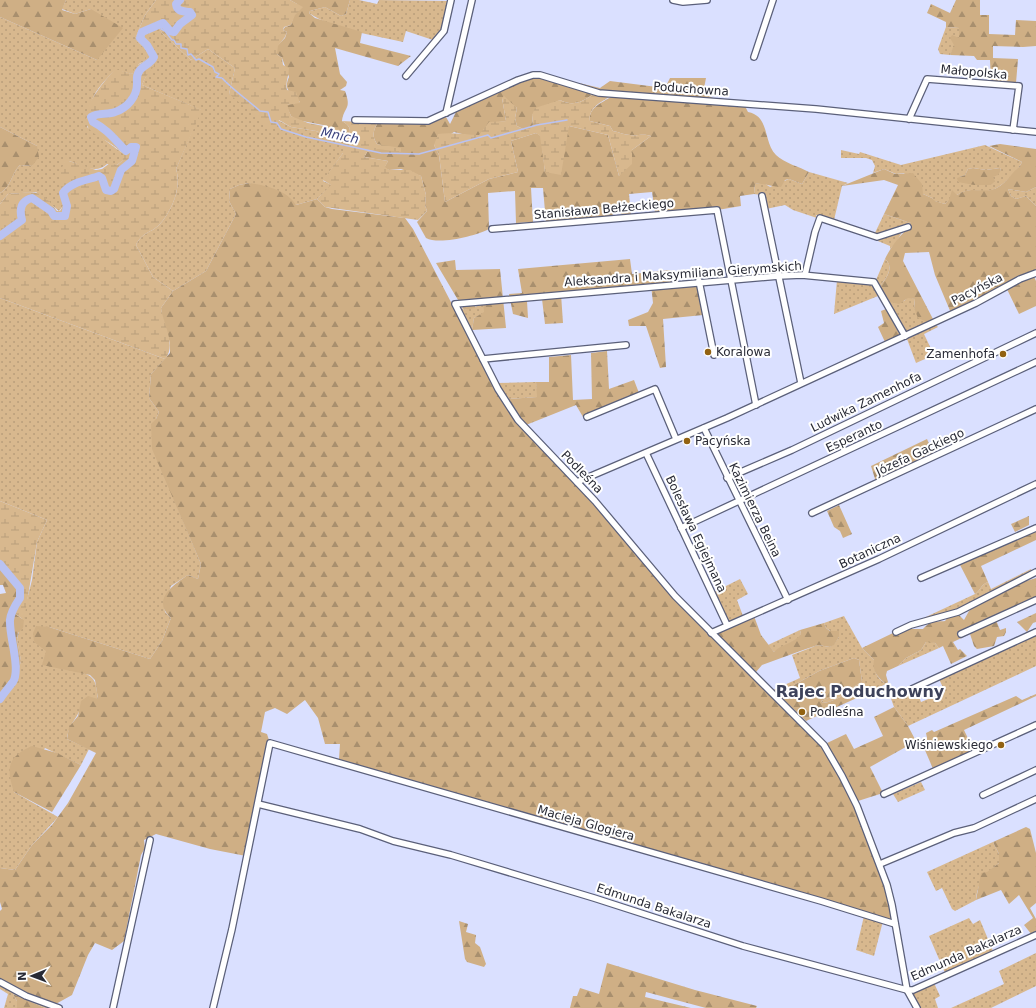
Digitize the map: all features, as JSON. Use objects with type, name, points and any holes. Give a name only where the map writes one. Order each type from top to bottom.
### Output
[{"type":"street","points":[[406,76],[444,31],[451,0]]},
{"type":"street","points":[[446,113],[472,0]]},
{"type":"street","points":[[673,0],[683,2],[707,0]]},
{"type":"street","points":[[754,57],[773,0]]},
{"type":"street","name":"Poduchowna","points":[[355,120],[428,121],[518,80],[533,75],[540,75],[599,93],[816,109],[909,120],[1036,132]]},
{"type":"street","name":"Małopolska","points":[[909,120],[927,79],[1019,86],[1013,130]]},
{"type":"street","points":[[762,196],[800,383]]},
{"type":"street","name":"Stanisława Bełżeckiego","points":[[492,229],[717,210],[731,279]]},
{"type":"street","points":[[805,275],[815,232],[820,218],[877,237],[908,227]]},
{"type":"street","name":"Pacyńska","points":[[577,482],[756,405],[800,383],[976,303],[1020,278],[1036,273]]},
{"type":"street","name":"Aleksandra i Maksymiliana Gierymskich","points":[[455,304],[699,281],[805,275],[874,282],[905,336]]},
{"type":"street","points":[[731,279],[756,405]]},
{"type":"street","points":[[699,281],[714,355]]},
{"type":"street","name":"Podleśna","points":[[455,304],[498,389],[518,420],[595,501],[675,596],[815,734],[824,745],[857,806],[880,864],[891,898],[907,990],[917,1008]]},
{"type":"street","name":"Ludwika Zamenhofa","points":[[727,478],[792,450],[1036,333]]},
{"type":"street","points":[[483,359],[626,345]]},
{"type":"street","name":"Esperanto","points":[[681,528],[1036,362]]},
{"type":"street","points":[[587,417],[655,389],[676,439]]},
{"type":"street","name":"Józefa Gackiego","points":[[812,513],[1036,409]]},
{"type":"street","name":"Kazimierza Beina","points":[[704,428],[727,478],[788,600]]},
{"type":"street","name":"Bolesława Egiejmana","points":[[646,453],[727,625]]},
{"type":"street","name":"Botaniczna","points":[[711,633],[788,600],[1036,484]]},
{"type":"street","points":[[921,578],[1036,528]]},
{"type":"street","points":[[896,632],[958,612],[1036,572]]},
{"type":"street","points":[[961,634],[1036,600]]},
{"type":"street","points":[[912,689],[1036,632]]},
{"type":"street","points":[[884,794],[1036,725]]},
{"type":"street","name":"Macieja Glogiera","points":[[258,804],[270,743],[821,901],[895,924]]},
{"type":"street","points":[[983,795],[1036,770]]},
{"type":"street","points":[[880,864],[954,833],[974,828],[1036,799]]},
{"type":"street","points":[[213,1008],[232,929],[258,804]]},
{"type":"street","name":"Edmunda Bakalarza","points":[[258,804],[360,829],[393,841],[451,855],[594,898],[743,946],[907,990],[912,990],[1036,935]]},
{"type":"street","points":[[113,1008],[150,840]]},
{"type":"street","points":[[0,982],[26,996],[59,1008]]},
{"type":"green space","points":[[0,0],[66,0],[62,10],[75,14],[91,9],[123,28],[97,60],[0,17]]},
{"type":"green space","points":[[66,0],[156,0],[145,15],[135,39],[146,50],[146,60],[139,64],[132,74],[115,70],[94,95],[90,108],[87,127],[125,155],[122,161],[117,165],[107,164],[98,169],[88,168],[65,161],[63,206],[59,211],[36,192],[8,194],[0,204],[0,193],[7,187],[17,168],[20,165],[32,166],[37,146],[0,127],[0,17],[97,60],[91,9],[75,14],[62,9]]},
{"type":"green space","points":[[156,0],[290,0],[303,7],[295,15],[291,25],[284,27],[283,30],[287,32],[278,46],[277,54],[282,58],[283,65],[289,68],[286,84],[287,90],[296,92],[300,103],[287,105],[291,116],[308,123],[339,129],[340,136],[343,139],[349,137],[350,129],[342,121],[382,123],[377,124],[374,132],[374,139],[377,144],[401,148],[401,152],[378,149],[367,152],[364,157],[388,161],[385,167],[389,170],[410,170],[421,176],[426,195],[425,205],[427,211],[418,220],[325,207],[317,199],[331,185],[323,180],[343,153],[343,141],[316,131],[291,127],[279,120],[273,129],[269,127],[229,94],[235,68],[208,49],[191,60],[162,33],[158,26],[150,29],[149,42],[156,56],[156,61],[142,85],[202,110],[176,169],[178,183],[172,206],[159,225],[141,237],[136,245],[153,277],[173,291],[161,308],[170,341],[170,347],[165,359],[0,298],[0,204],[8,194],[25,192],[36,193],[46,198],[57,211],[60,211],[63,206],[60,194],[60,178],[65,161],[96,170],[102,169],[110,163],[117,165],[122,161],[124,155],[117,148],[91,131],[86,124],[86,116],[92,98],[115,69],[132,74],[135,67],[146,60],[146,50],[135,39],[145,15]]},
{"type":"green space","points":[[290,0],[350,0],[346,14],[341,16],[325,7],[310,11],[309,13],[315,18],[362,32],[360,43],[411,56],[398,66],[335,48],[340,74],[347,82],[346,86],[340,90],[345,91],[348,102],[342,121],[347,124],[349,128],[349,137],[343,139],[323,125],[297,120],[291,116],[286,105],[300,102],[287,89],[287,81],[289,77],[282,58],[277,54],[277,46],[285,38],[287,32],[283,30],[285,27],[291,25],[297,4]]},
{"type":"green space","points":[[350,0],[359,0],[377,4],[379,0],[448,1],[441,31],[433,40],[406,31],[403,42],[342,28],[319,19],[309,13],[310,11],[325,7],[341,16],[346,14]]},
{"type":"green space","points":[[956,0],[980,0],[980,15],[989,15],[989,34],[1015,35],[1016,20],[1036,21],[1036,46],[993,46],[993,58],[1018,59],[1016,83],[991,82],[990,60],[977,60],[974,56],[950,55],[954,45],[950,38],[952,35],[959,38],[959,28],[946,27],[946,22],[927,13],[931,4],[950,13]]},
{"type":"green space","points":[[158,26],[162,33],[191,60],[208,49],[235,68],[229,94],[291,127],[316,131],[343,141],[343,153],[323,181],[332,185],[317,199],[296,205],[249,183],[230,189],[229,201],[236,214],[206,271],[173,291],[153,277],[136,245],[141,237],[159,225],[172,206],[178,183],[176,169],[201,110],[142,85],[157,57],[148,41],[150,29]]},
{"type":"green space","points":[[946,27],[960,28],[959,38],[950,55],[940,54],[938,49]]},
{"type":"green space","points":[[534,77],[540,77],[590,92],[592,95],[576,103],[569,103],[560,100],[532,115],[533,125],[531,129],[523,129],[517,126],[515,118],[517,108],[502,98],[506,121],[492,123],[480,135],[466,135],[454,132],[434,145],[439,155],[445,202],[489,179],[518,172],[511,141],[536,133],[541,136],[545,172],[569,126],[608,135],[619,176],[632,150],[651,136],[626,135],[613,131],[610,126],[590,121],[590,116],[593,109],[611,97],[579,83],[600,88],[610,81],[665,88],[670,78],[706,78],[703,93],[732,106],[745,106],[748,112],[755,114],[760,119],[772,150],[776,155],[788,163],[809,172],[802,184],[789,179],[785,180],[781,187],[755,184],[754,194],[740,196],[741,206],[688,215],[687,209],[655,212],[652,192],[629,194],[631,215],[625,216],[615,210],[612,216],[546,223],[543,188],[531,188],[533,222],[516,223],[515,191],[488,193],[489,229],[458,239],[440,241],[426,238],[417,222],[427,211],[425,205],[426,195],[421,176],[401,169],[389,170],[384,168],[388,161],[364,157],[367,152],[384,146],[377,144],[374,139],[374,132],[377,124],[429,123],[446,117],[450,124],[456,112],[497,91]]},
{"type":"green space","points":[[592,95],[611,96],[599,103],[593,109],[590,116],[590,121],[610,126],[613,131],[626,135],[651,136],[632,150],[632,164],[619,176],[608,135],[569,126],[561,175],[545,172],[540,136],[536,133],[511,141],[518,172],[489,179],[445,202],[439,155],[434,145],[438,134],[449,133],[479,135],[489,122],[506,121],[502,98],[504,96],[517,108],[515,118],[517,126],[523,129],[530,129],[533,125],[532,115],[535,108],[560,100],[569,103],[576,103]]},
{"type":"green space","points":[[0,127],[37,146],[39,157],[32,166],[20,165],[7,187],[0,193]]},
{"type":"green space","points":[[1000,144],[1036,149],[1036,187],[1026,192],[1008,189],[1011,196],[1016,199],[1026,196],[1036,206],[1036,271],[1032,272],[1036,281],[1036,306],[1019,314],[1005,285],[951,313],[935,275],[929,252],[905,253],[903,261],[934,321],[929,323],[918,318],[914,308],[915,299],[908,298],[899,304],[890,302],[880,286],[887,276],[889,269],[888,262],[885,259],[887,255],[900,237],[911,226],[911,223],[884,214],[898,185],[884,180],[842,186],[884,169],[895,174],[913,173],[922,184],[923,194],[935,201],[945,204],[949,200],[952,190],[957,195],[964,191],[990,190],[997,188],[1004,183],[1019,167],[1022,162],[989,146]]},
{"type":"green space","points":[[985,145],[1022,162],[1016,171],[1003,184],[993,190],[966,191],[952,198],[945,204],[934,201],[932,198],[923,194],[904,173],[896,174],[884,169],[873,173],[875,166],[872,160],[866,158],[841,158],[841,150],[859,154],[860,152],[901,165]],"holes":[[[973,168],[986,170],[1000,168],[1001,170],[992,177],[991,185],[960,177],[965,175],[968,169]]]},
{"type":"green space","points":[[973,168],[986,170],[1000,168],[1001,170],[998,175],[993,177],[995,181],[991,185],[974,185],[958,182],[957,178],[965,175],[968,169]]},
{"type":"green space","points":[[809,172],[848,183],[842,186],[834,220],[816,215],[817,218],[793,210],[785,205],[766,209],[761,195],[754,194],[755,184],[764,183],[770,187],[789,179],[802,184]]},
{"type":"green space","points":[[249,183],[275,189],[287,196],[296,205],[317,199],[325,207],[332,209],[405,218],[413,229],[494,385],[516,422],[593,501],[674,598],[735,660],[802,723],[829,754],[851,799],[886,889],[892,915],[891,920],[360,768],[339,759],[340,744],[325,744],[318,718],[305,700],[287,714],[275,708],[265,712],[261,732],[267,734],[269,740],[246,856],[210,849],[156,834],[144,840],[145,848],[141,855],[124,941],[112,950],[95,943],[88,955],[72,995],[54,1005],[26,995],[0,980],[0,911],[2,909],[0,902],[0,868],[15,870],[32,845],[52,825],[68,803],[96,753],[67,739],[69,727],[78,716],[81,701],[88,696],[98,699],[95,680],[90,675],[42,665],[46,651],[34,642],[33,633],[36,626],[49,627],[150,659],[162,641],[171,618],[165,611],[163,605],[166,594],[176,583],[188,575],[198,579],[201,564],[152,449],[151,424],[156,419],[159,412],[149,398],[151,374],[170,353],[170,343],[162,317],[161,308],[173,291],[206,271],[236,214],[229,201],[230,189]]},
{"type":"green space","points":[[1036,187],[1036,206],[1026,196],[1016,199],[1011,196],[1008,189],[1026,192]]},
{"type":"green space","points":[[884,214],[911,224],[896,230],[874,235]]},
{"type":"green space","points":[[902,232],[896,243],[890,249],[890,246],[873,239]]},
{"type":"green space","points":[[630,259],[632,274],[670,270],[672,286],[697,284],[703,315],[663,319],[666,367],[660,368],[646,326],[629,326],[628,320],[648,312],[653,303],[651,285],[561,294],[563,323],[545,324],[542,299],[527,301],[528,318],[513,314],[509,294],[522,293],[518,269]]},
{"type":"green space","points":[[885,259],[888,262],[889,269],[887,276],[880,286],[890,302],[904,301],[908,297],[915,299],[914,308],[923,319],[929,323],[907,333],[876,280]]},
{"type":"green space","points":[[455,260],[456,270],[500,269],[506,328],[472,330],[474,318],[484,312],[483,301],[475,302],[475,308],[464,310],[436,263]]},
{"type":"green space","points":[[837,280],[861,281],[871,285],[879,294],[878,296],[834,314]]},
{"type":"green space","points":[[0,298],[165,359],[151,374],[149,398],[159,412],[156,419],[174,499],[201,564],[198,579],[188,575],[171,586],[164,605],[165,612],[171,618],[162,641],[150,659],[49,627],[83,673],[91,677],[96,686],[98,699],[81,707],[68,734],[67,739],[89,749],[81,765],[45,748],[14,792],[58,817],[32,845],[15,870],[0,868],[0,695],[9,681],[17,675],[21,661],[17,639],[32,580],[37,542],[47,520],[0,501]]},
{"type":"green space","points":[[484,304],[484,313],[474,318],[472,330],[459,308],[464,310]]},
{"type":"green space","points":[[886,309],[900,335],[885,342],[878,327],[884,323],[881,311]]},
{"type":"green space","points":[[936,325],[938,327],[924,334],[934,355],[916,363],[907,339]]},
{"type":"green space","points":[[607,351],[609,389],[634,380],[639,393],[583,417],[576,405],[526,425],[507,399],[537,397],[536,382],[549,382],[549,357],[571,355],[573,400],[592,399],[591,353]]},
{"type":"green space","points":[[536,382],[538,397],[507,399],[497,383]]},
{"type":"green space","points":[[927,439],[934,455],[876,482],[871,466]]},
{"type":"green space","points":[[0,501],[47,520],[37,542],[24,620],[11,611],[18,600],[19,590],[14,582],[0,567]]},
{"type":"green space","points":[[839,505],[852,534],[843,538],[840,531],[834,527],[827,511]]},
{"type":"green space","points":[[1029,516],[1029,525],[1015,532],[1011,524]]},
{"type":"green space","points":[[1036,530],[1036,540],[981,566],[988,582],[984,584],[975,594],[959,563]]},
{"type":"green space","points":[[0,567],[14,582],[19,590],[18,600],[11,611],[24,620],[23,628],[18,633],[17,639],[21,661],[17,675],[9,681],[0,695],[0,594],[6,593],[3,585],[0,585]]},
{"type":"green space","points":[[1031,569],[1032,572],[1002,589],[990,592],[956,611],[913,623],[975,594],[988,582],[991,589]]},
{"type":"green space","points":[[1036,578],[1036,598],[996,620],[1000,630],[1006,628],[1004,636],[997,637],[994,646],[977,649],[974,646],[970,634],[953,642],[958,650],[960,649],[967,656],[951,664],[943,646],[939,648],[935,643],[926,642],[921,650],[906,658],[898,666],[887,671],[886,675],[888,682],[886,684],[876,674],[874,660],[862,648],[893,633],[897,634],[908,629],[923,629],[931,623],[945,621],[949,616],[958,614],[964,620],[969,611],[979,603],[980,598],[985,594]]},
{"type":"green space","points":[[740,579],[748,594],[737,600],[743,616],[728,622],[714,592]]},
{"type":"green space","points":[[1036,613],[1036,622],[1033,623],[1027,632],[1017,622]]},
{"type":"green space","points":[[754,616],[761,635],[774,652],[798,637],[801,634],[800,630],[824,623],[826,628],[830,631],[839,631],[839,637],[834,645],[830,647],[818,645],[803,650],[762,665],[756,672],[717,634],[719,631]]},
{"type":"green space","points":[[844,616],[862,648],[874,660],[874,668],[878,676],[886,684],[859,697],[858,692],[854,692],[823,703],[821,701],[848,690],[862,682],[859,660],[854,658],[819,671],[778,694],[773,690],[800,678],[792,655],[818,645],[830,647],[834,644],[839,637],[826,628],[824,623]]},
{"type":"green space","points":[[800,630],[801,634],[799,638],[774,652],[768,645]]},
{"type":"green space","points":[[1036,634],[1036,666],[908,726],[894,707],[890,696],[894,694],[904,694],[916,689],[921,702],[945,692],[939,679]]},
{"type":"green space","points":[[930,641],[935,643],[939,648],[898,666],[906,658],[921,650],[926,642]]},
{"type":"green space","points":[[854,658],[859,660],[862,682],[848,690],[821,701],[823,703],[832,701],[854,692],[858,692],[859,697],[806,721],[778,694],[819,671]]},
{"type":"green space","points":[[1036,694],[1036,696],[964,730],[974,751],[934,771],[921,741],[927,738],[926,733],[932,730],[934,732],[1016,696],[1022,700]]},
{"type":"green space","points":[[894,707],[908,726],[917,743],[904,748],[870,767],[883,793],[858,801],[832,752],[825,744],[846,734],[854,749],[883,736],[874,717]]},
{"type":"green space","points":[[32,746],[57,753],[81,765],[52,812],[14,792],[11,784],[10,770],[13,759],[18,754]]},
{"type":"green space","points":[[921,782],[925,790],[898,802],[893,794]]},
{"type":"green space","points":[[1026,827],[1030,829],[1036,853],[1036,903],[1030,908],[1036,919],[1036,933],[1032,935],[1024,925],[1033,918],[1019,895],[1009,904],[1001,890],[976,900],[981,873],[987,872],[999,863],[999,854],[993,842]]},
{"type":"green space","points":[[993,842],[999,854],[999,863],[989,871],[980,883],[976,900],[955,911],[952,909],[942,888],[936,891],[927,872]]},
{"type":"green space","points":[[864,916],[883,921],[874,956],[856,950]]},
{"type":"green space","points":[[969,918],[973,924],[980,920],[993,951],[945,973],[929,936]]},
{"type":"green space","points":[[459,921],[468,924],[466,932],[476,935],[475,943],[480,947],[486,964],[484,967],[467,962],[465,959]]},
{"type":"green space","points":[[1036,953],[1036,986],[991,1008],[951,1008],[1004,984],[999,971]]},
{"type":"green space","points":[[607,963],[695,990],[757,1006],[756,1008],[706,1008],[646,992],[645,997],[691,1008],[570,1008],[573,996],[577,996],[580,988],[599,994]]},
{"type":"green space","points":[[934,983],[940,996],[935,999],[938,1008],[919,1008],[912,995],[913,992]]},
{"type":"green space","points":[[0,985],[52,1008],[45,1008],[13,994],[17,1001],[17,1008],[4,1008],[8,994],[0,989]]},
{"type":"green space","points":[[13,994],[45,1008],[17,1008],[17,1001]]},
{"type":"waterway","points":[[0,236],[22,220],[21,209],[23,203],[28,199],[32,198],[51,211],[54,216],[65,216],[67,206],[63,193],[70,186],[99,176],[102,178],[106,190],[111,191],[114,189],[121,170],[132,161],[136,147],[131,147],[126,151],[107,131],[93,122],[91,117],[94,115],[115,112],[124,108],[133,98],[137,89],[137,77],[139,72],[154,57],[147,45],[140,38],[142,32],[163,23],[170,31],[174,32],[180,24],[192,15],[190,12],[181,11],[177,7],[176,4],[180,0]]},
{"type":"waterway","name":"Mnich","points":[[164,24],[161,29],[165,31],[176,44],[181,44],[181,48],[187,49],[188,55],[191,54],[196,60],[199,59],[213,67],[215,72],[219,74],[216,77],[222,78],[260,111],[268,112],[271,122],[277,123],[281,129],[306,137],[381,153],[419,154],[488,135],[491,138],[537,125],[567,120]]},
{"type":"waterway","points":[[0,564],[20,588],[20,598],[15,605],[10,620],[16,669],[15,676],[13,682],[0,699]]},
{"type":"place","name":"Koralowa","points":[[708,352]]},
{"type":"place","name":"Zamenhofa","points":[[1003,354]]},
{"type":"place","name":"Pacyńska","points":[[687,441]]},
{"type":"place","name":"Podleśna","points":[[802,712]]},
{"type":"place","name":"Wiśniewskiego","points":[[1001,745]]},
{"type":"district","name":"Rajec Poduchowny","points":[[860,691]]}]
